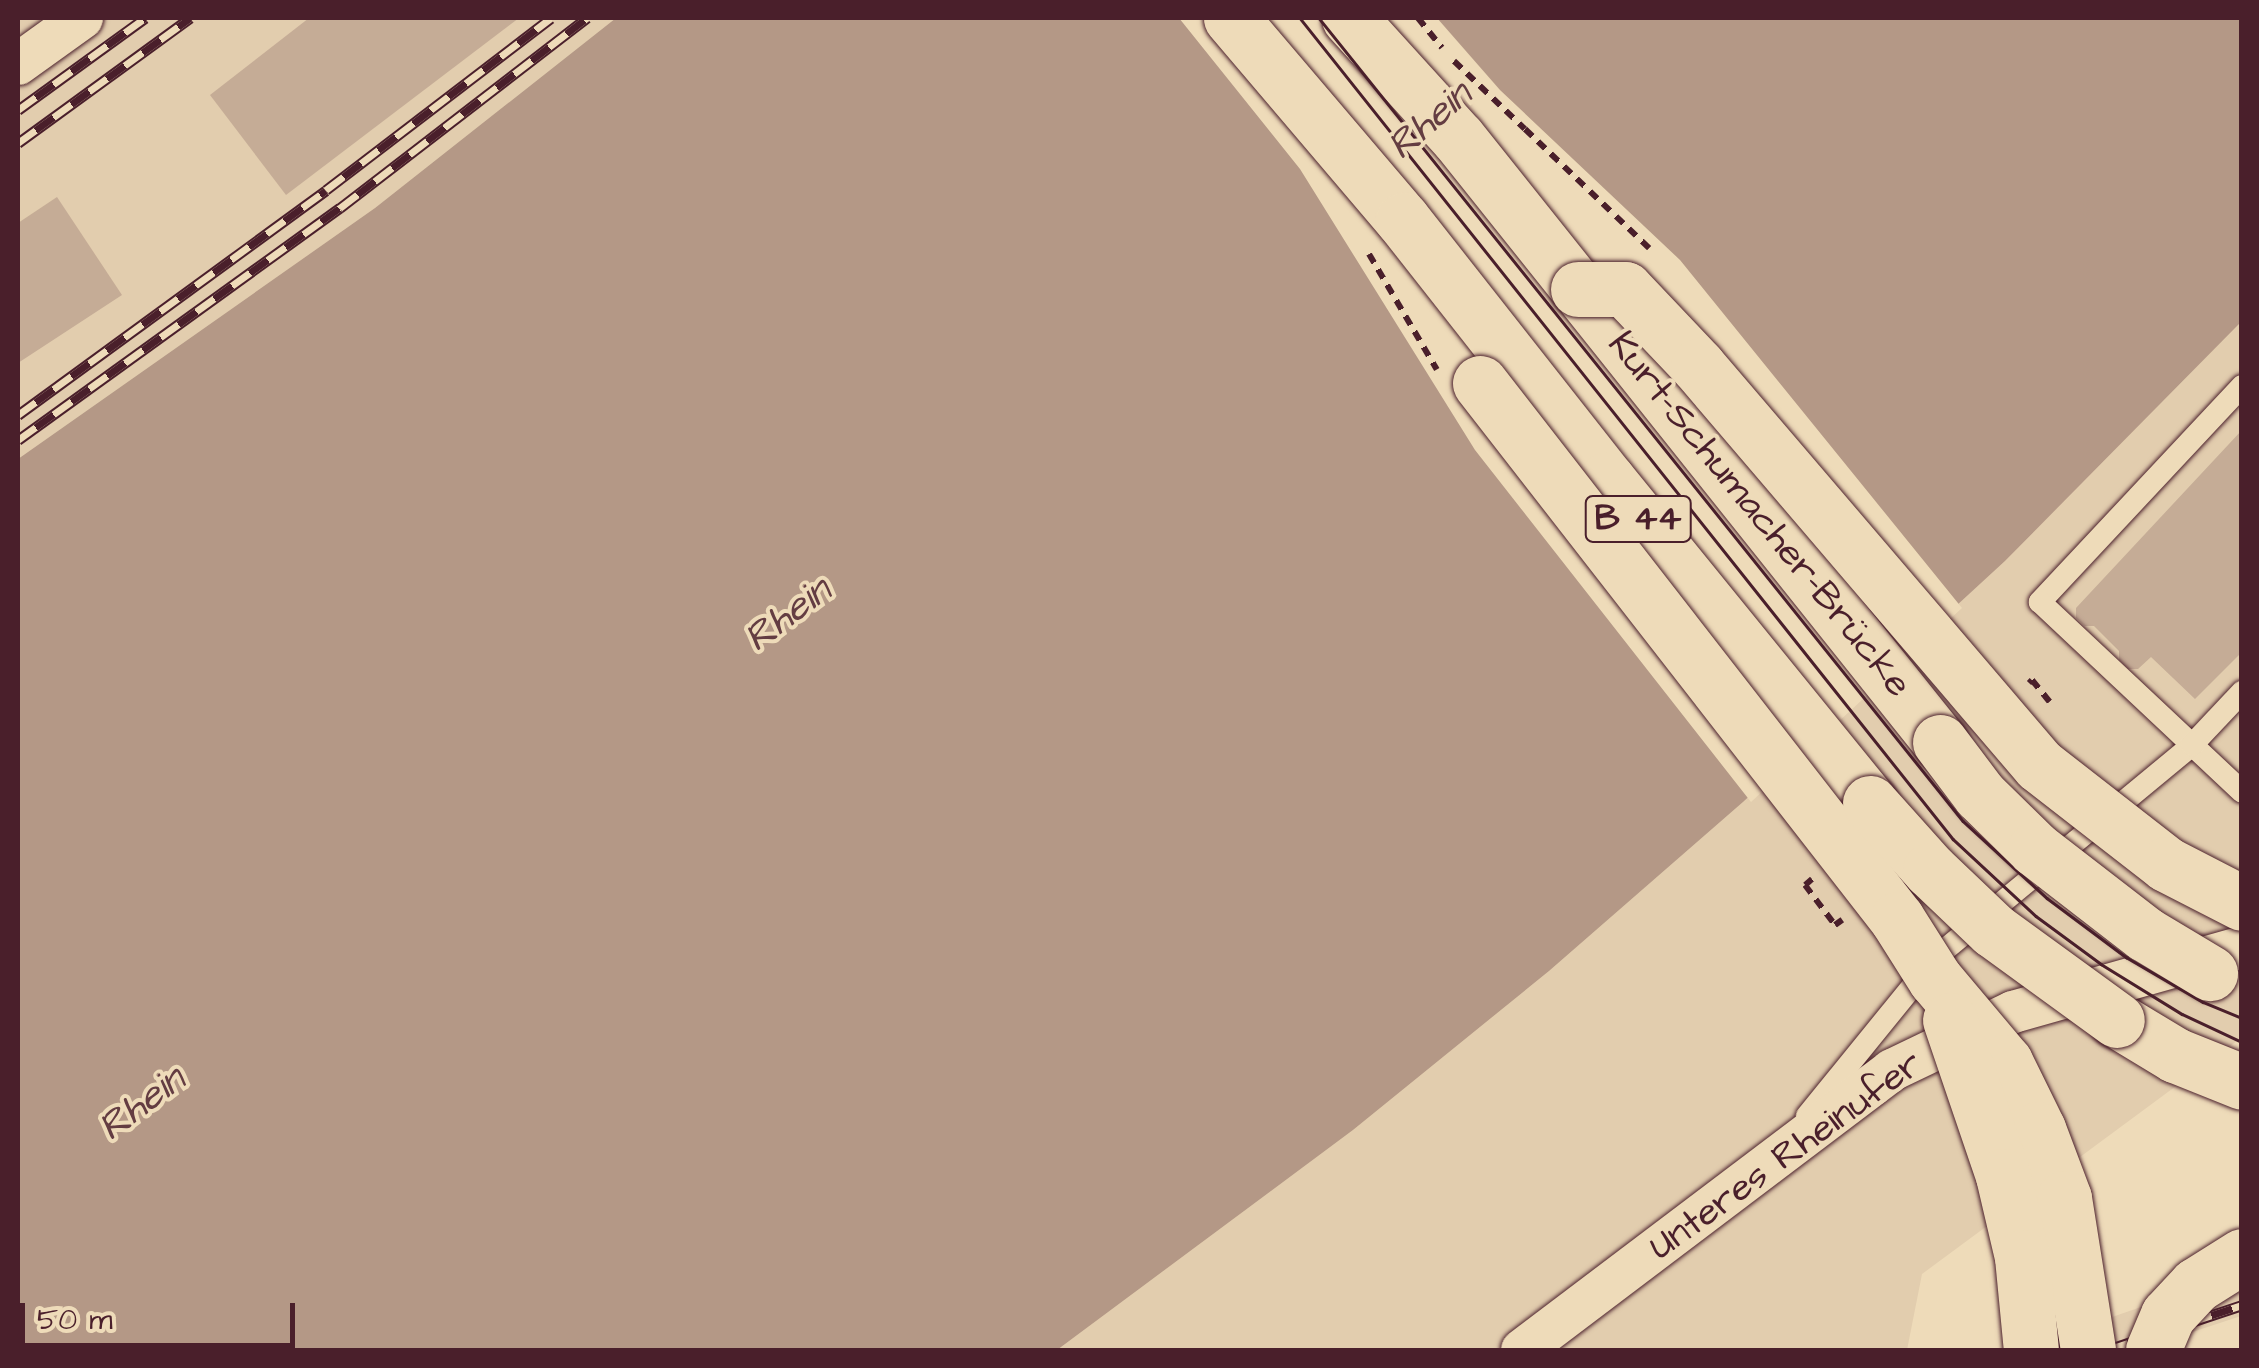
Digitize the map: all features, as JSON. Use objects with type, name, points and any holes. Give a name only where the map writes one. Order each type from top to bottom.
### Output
[{"type":"highway","name":"B 44","points":[[1230,18],[1395,235],[1930,870],[1993,930],[2102,1010],[2174,1054],[2242,1082]]},
{"type":"highway","name":"B 44","points":[[1350,18],[1458,138],[1578,289]]},
{"type":"highway","points":[[1395,235],[1480,383],[1897,919],[1935,980],[2004,1062],[2038,1129],[2064,1198],[2088,1350]]},
{"type":"highway","points":[[1578,289],[1625,289],[1736,410],[2039,765],[2166,864],[2242,903]]},
{"type":"highway","name":"Kurt-Schumacher-Brücke","points":[[1578,289],[1980,795],[2086,892],[2145,934],[2242,988]]},
{"type":"highway","points":[[1935,980],[2003,1176],[2022,1256],[2031,1350]]},
{"type":"highway","points":[[2153,1350],[2168,1315],[2187,1295],[2242,1256]]},
{"type":"street","points":[[18,64],[82,18]]},
{"type":"street","name":"Unteres Rheinufer","points":[[1522,1350],[1892,1070],[2012,1012],[2242,947]]},
{"type":"lane","points":[[2242,386],[2040,602],[2242,792]]},
{"type":"lane","points":[[1774,1158],[1936,957],[2192,744],[2242,692]]},
{"type":"path","points":[[1418,18],[1448,56],[1526,129]]},
{"type":"path","points":[[1395,235],[1446,382]]},
{"type":"path","points":[[1805,885],[1835,925]]},
{"type":"shaded area","points":[[18,18],[616,18],[375,208],[18,459]]},
{"type":"shaded area","points":[[2241,322],[2241,1038],[1922,1274],[1907,1350],[1057,1350],[1353,1130],[1549,971],[1743,802],[2005,561]]},
{"type":"shaded area","points":[[2241,1285],[2241,1316],[2138,1350],[2017,1350],[2141,1307]]},
{"type":"water","name":"Rhein","points":[[616,18],[2241,18],[2241,322],[2005,561],[1743,802],[1549,971],[1353,1130],[1057,1350],[18,1350],[18,459],[375,208]]},
{"type":"pier","points":[[1179,18],[1437,18],[1500,90],[1680,260],[1962,608],[1751,802],[1475,450],[1300,169]]},
{"type":"building","points":[[309,18],[519,18],[286,195],[210,95]]},
{"type":"building","points":[[57,197],[122,295],[18,363],[18,223]]},
{"type":"building","points":[[2242,430],[2242,652],[2195,699],[2151,657],[2138,669],[2128,669],[2119,660],[2119,651],[2094,626],[2085,626],[2076,618],[2076,608]]},
{"type":"tram line","points":[[1300,18],[1953,839],[2036,916],[2101,964],[2182,1014],[2242,1042]]},
{"type":"tram line","points":[[1319,18],[1963,821],[2047,898],[2126,957],[2203,1002],[2242,1018]]},
{"type":"railway","points":[[18,110],[145,18]]},
{"type":"railway","points":[[18,143],[190,18]]},
{"type":"railway","points":[[18,415],[326,190],[551,18]]},
{"type":"railway","points":[[18,440],[340,208],[587,18]]},
{"type":"railway","points":[[2107,1350],[2242,1305]]}]
